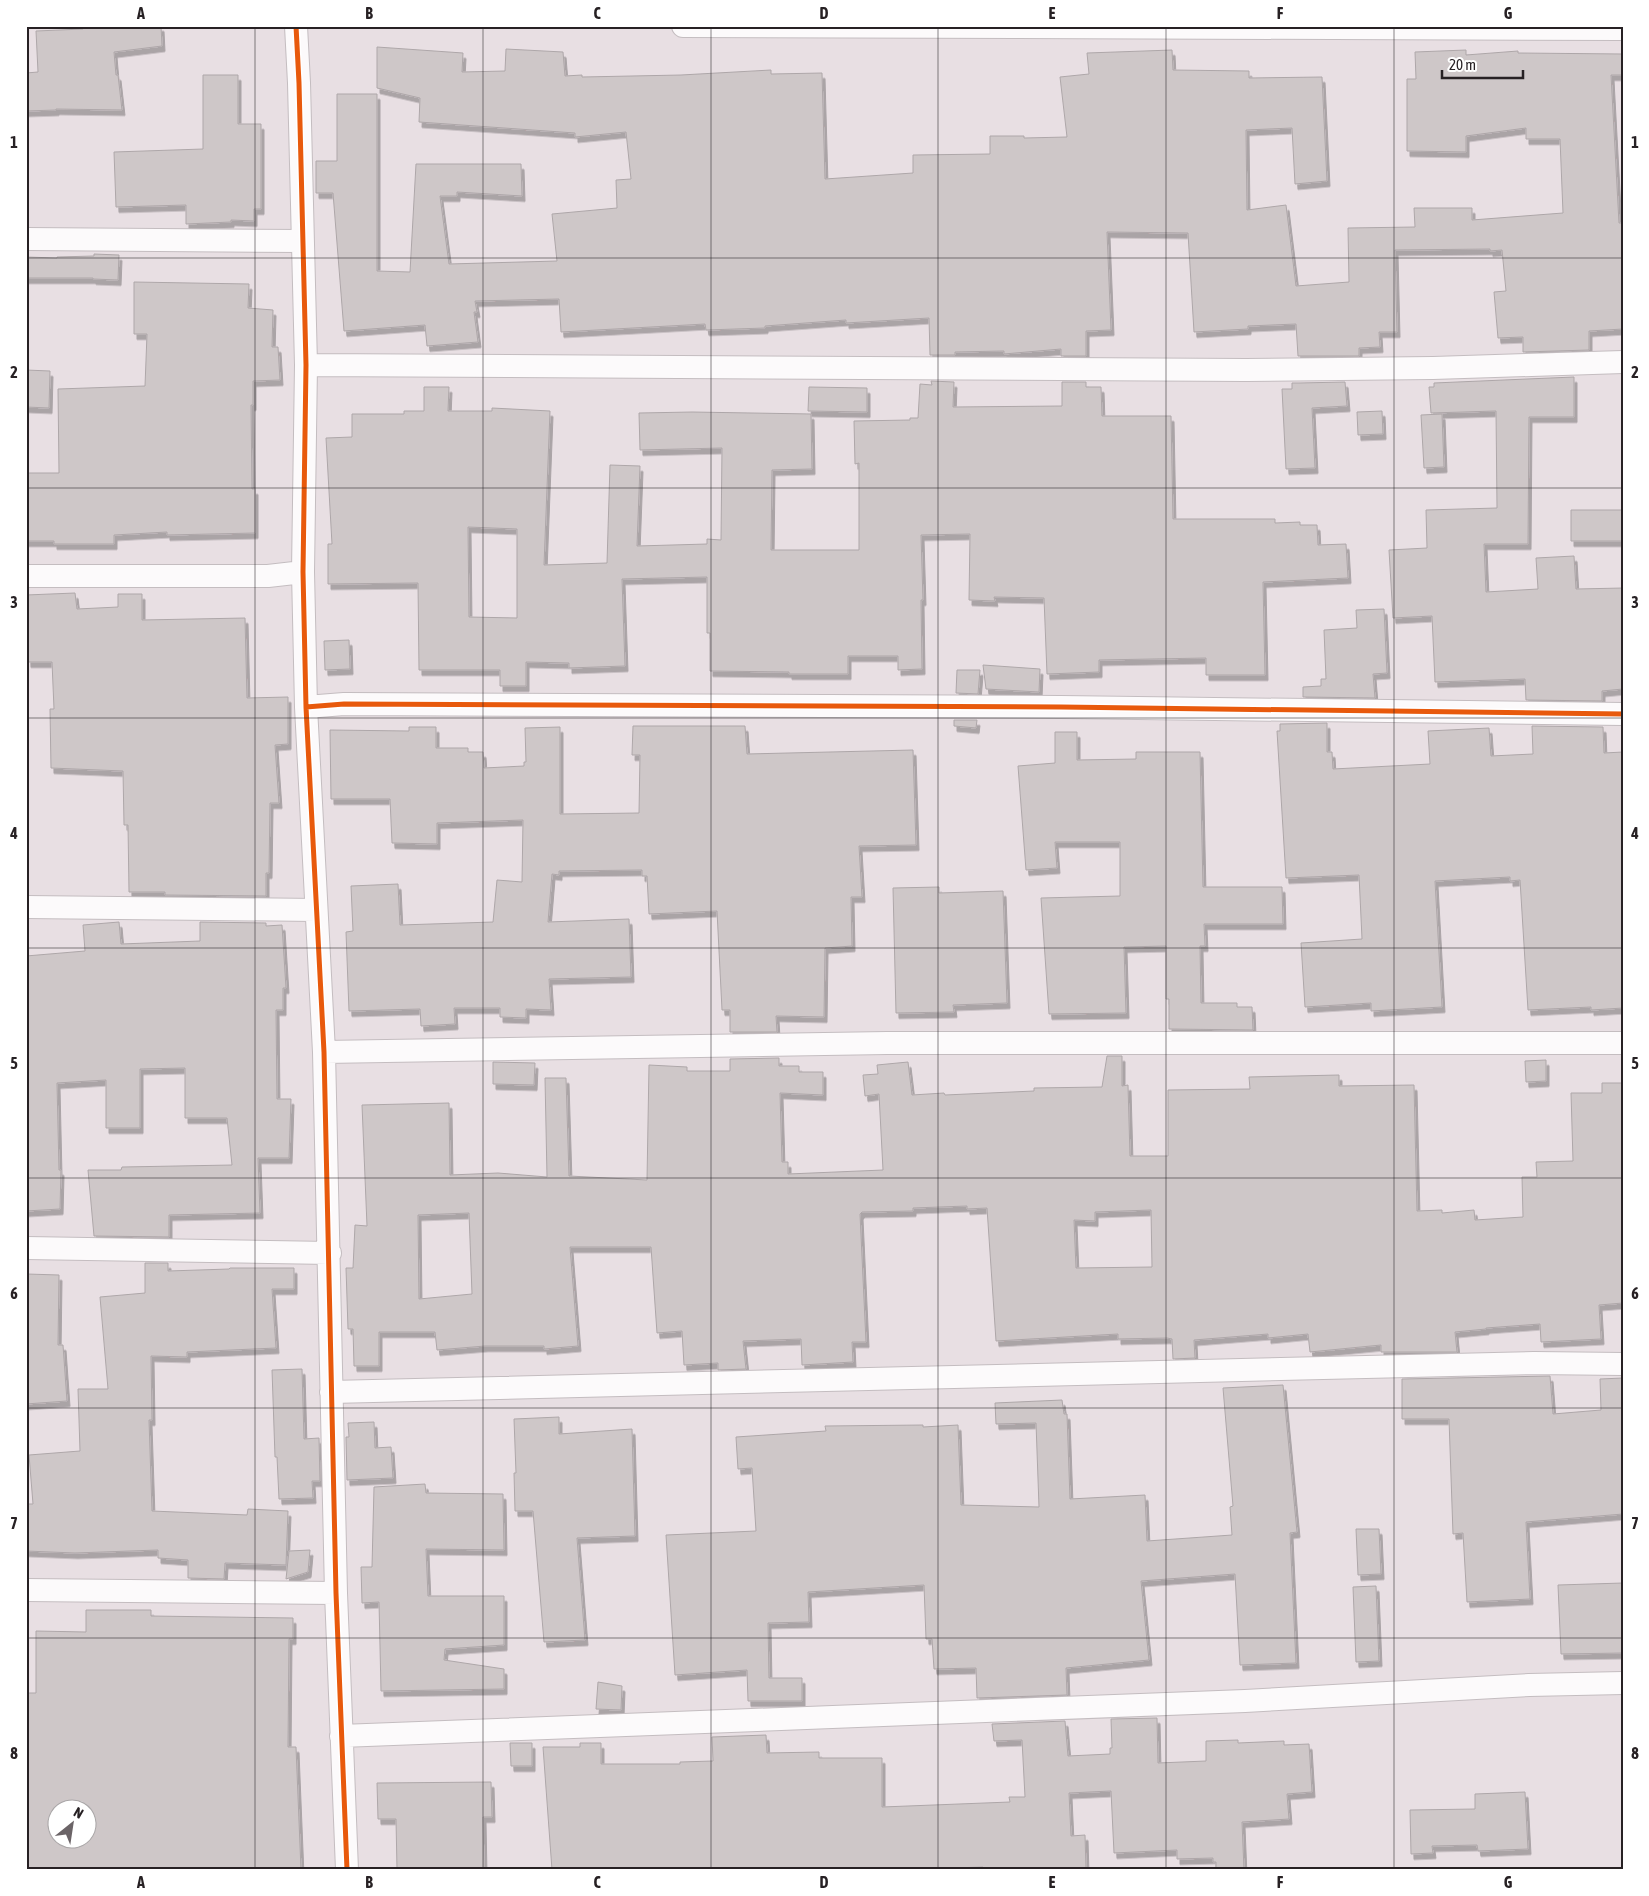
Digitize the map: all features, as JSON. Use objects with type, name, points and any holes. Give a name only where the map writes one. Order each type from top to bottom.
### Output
[{"type":"street","points":[[296,26],[306,365],[303,572],[306,707],[324,1052],[330,1252],[336,1593],[347,1870]]},
{"type":"street","points":[[683,26],[1623,29]]},
{"type":"street","points":[[26,239],[302,241]]},
{"type":"street","points":[[306,365],[1246,370],[1433,368],[1623,362]]},
{"type":"street","points":[[26,576],[268,576],[303,572]]},
{"type":"street","points":[[306,707],[364,704],[1061,707],[1623,714]]},
{"type":"street","points":[[26,906],[316,910]]},
{"type":"street","points":[[324,1052],[886,1043],[1623,1043]]},
{"type":"street","points":[[26,1248],[330,1252]]},
{"type":"street","points":[[331,1392],[1504,1364],[1623,1364]]},
{"type":"street","points":[[26,1590],[336,1593]]},
{"type":"street","points":[[341,1736],[1245,1701],[1529,1685],[1623,1683]]},
{"type":"building","points":[[84,26],[161,26],[162,46],[114,52],[122,110],[56,109],[26,111],[26,73],[38,72],[36,31],[83,29]]},
{"type":"building","points":[[377,47],[463,53],[462,72],[505,71],[506,49],[563,52],[565,76],[681,75],[771,70],[771,74],[822,73],[825,179],[913,173],[913,155],[990,154],[990,136],[1024,136],[1024,138],[1067,137],[1060,77],[1089,74],[1087,53],[1172,50],[1173,70],[1249,71],[1249,78],[1322,77],[1327,181],[1295,184],[1292,128],[1246,130],[1247,210],[1286,205],[1296,286],[1349,282],[1348,228],[1415,227],[1414,208],[1472,208],[1472,220],[1563,213],[1560,139],[1526,139],[1526,128],[1466,136],[1466,152],[1407,151],[1407,79],[1416,79],[1415,52],[1466,50],[1466,55],[1518,51],[1518,53],[1623,54],[1623,75],[1611,75],[1619,223],[1623,223],[1623,329],[1589,331],[1589,350],[1523,352],[1523,337],[1498,338],[1494,292],[1506,291],[1502,250],[1395,250],[1397,332],[1379,332],[1380,347],[1359,348],[1359,356],[1298,356],[1296,324],[1248,326],[1248,329],[1194,332],[1188,233],[1107,232],[1111,330],[1086,331],[1086,356],[1061,356],[1061,349],[1004,354],[1004,351],[955,352],[955,355],[930,355],[929,318],[846,323],[846,320],[765,326],[765,328],[706,330],[705,324],[561,332],[559,299],[475,301],[477,312],[474,312],[478,342],[427,346],[425,325],[344,331],[333,193],[316,193],[316,161],[337,161],[337,94],[377,94],[377,271],[410,272],[416,164],[521,164],[522,196],[457,192],[457,196],[440,196],[449,264],[557,261],[552,214],[617,208],[616,180],[631,179],[626,132],[575,137],[575,133],[419,122],[420,98],[377,88]]},
{"type":"building","points":[[203,75],[238,75],[238,124],[261,124],[261,209],[254,209],[254,221],[231,220],[231,222],[186,224],[186,205],[116,207],[114,152],[203,149]]},
{"type":"building","points":[[94,254],[119,255],[118,280],[26,278],[26,257],[57,258],[94,256]]},
{"type":"building","points":[[134,282],[249,284],[248,308],[273,310],[272,347],[278,347],[280,380],[253,381],[253,405],[251,405],[252,489],[255,489],[255,533],[167,535],[167,532],[114,535],[114,544],[54,544],[54,541],[26,541],[26,473],[59,473],[58,389],[145,386],[147,334],[134,334]]},
{"type":"building","points":[[26,370],[50,371],[49,408],[26,407]]},
{"type":"building","points":[[1574,377],[1574,417],[1529,417],[1528,544],[1484,544],[1486,592],[1538,589],[1536,558],[1574,556],[1576,589],[1623,588],[1623,689],[1602,691],[1602,701],[1526,700],[1525,679],[1435,682],[1432,616],[1393,618],[1389,550],[1427,548],[1426,510],[1497,508],[1496,411],[1431,413],[1429,387],[1434,387],[1434,383]]},
{"type":"building","points":[[931,381],[954,382],[953,407],[1062,406],[1062,382],[1086,382],[1086,387],[1101,387],[1102,416],[1171,416],[1173,519],[1275,519],[1275,523],[1300,522],[1300,525],[1317,525],[1318,545],[1346,544],[1348,578],[1263,582],[1265,675],[1206,675],[1206,658],[1099,660],[1099,672],[1047,674],[1044,598],[994,597],[995,601],[969,600],[970,534],[921,535],[923,600],[921,600],[922,669],[898,670],[898,656],[848,656],[848,674],[710,671],[710,633],[707,633],[707,577],[622,579],[625,666],[569,668],[569,663],[526,662],[526,686],[500,686],[500,670],[419,670],[418,583],[328,584],[328,544],[332,544],[326,438],[352,437],[352,414],[404,414],[404,411],[424,411],[424,387],[449,387],[448,411],[492,411],[492,408],[550,411],[544,565],[607,563],[610,465],[640,466],[637,546],[707,544],[707,539],[721,540],[722,448],[640,450],[639,413],[811,414],[812,469],[772,470],[771,550],[859,550],[859,463],[855,464],[854,421],[910,420],[910,418],[918,418],[920,384],[932,385]],"holes":[[[468,527],[517,529],[517,618],[469,617]]]},
{"type":"building","points":[[1345,382],[1347,406],[1312,408],[1315,468],[1286,469],[1282,389],[1292,389],[1292,383]]},
{"type":"building","points":[[809,387],[867,388],[867,412],[808,411]]},
{"type":"building","points":[[1382,411],[1383,434],[1358,435],[1357,412]]},
{"type":"building","points":[[1442,414],[1444,467],[1424,468],[1421,415]]},
{"type":"building","points":[[1571,510],[1623,510],[1623,541],[1571,541]]},
{"type":"building","points":[[75,593],[77,609],[118,607],[118,594],[142,594],[142,620],[245,618],[247,698],[288,697],[288,744],[275,745],[279,803],[270,803],[269,873],[266,873],[266,896],[165,895],[165,892],[129,892],[128,825],[124,825],[123,771],[51,768],[50,709],[54,709],[52,662],[28,662],[26,595]]},
{"type":"building","points":[[1384,609],[1387,673],[1373,674],[1375,698],[1303,697],[1303,687],[1321,686],[1321,679],[1326,679],[1324,630],[1357,628],[1356,610]]},
{"type":"building","points":[[349,640],[350,669],[325,670],[324,641]]},
{"type":"building","points":[[983,665],[1040,669],[1039,692],[986,689]]},
{"type":"building","points":[[957,670],[980,670],[978,694],[956,693]]},
{"type":"building","points":[[954,720],[977,720],[976,728],[954,726]]},
{"type":"building","points":[[1327,723],[1327,752],[1332,752],[1333,769],[1430,764],[1428,731],[1489,728],[1491,756],[1533,754],[1532,726],[1603,727],[1604,753],[1623,752],[1623,1008],[1591,1010],[1591,1007],[1528,1010],[1520,880],[1510,881],[1510,877],[1435,881],[1442,1007],[1371,1011],[1371,1003],[1305,1007],[1301,943],[1362,939],[1359,875],[1286,878],[1277,731],[1280,731],[1280,724]]},
{"type":"building","points":[[633,726],[745,726],[747,754],[913,750],[916,845],[859,846],[862,897],[851,897],[852,946],[825,948],[824,1017],[776,1016],[777,1032],[730,1032],[730,1010],[722,1010],[717,911],[649,914],[647,876],[642,876],[642,870],[559,871],[559,875],[552,874],[548,922],[629,919],[631,977],[549,979],[551,1010],[526,1009],[526,1018],[500,1017],[500,1008],[454,1008],[455,1024],[421,1026],[420,1009],[349,1011],[346,932],[353,931],[351,886],[398,884],[400,925],[493,922],[497,880],[522,882],[523,820],[437,823],[437,844],[392,843],[390,799],[331,799],[330,730],[409,731],[409,727],[436,727],[436,748],[468,748],[468,752],[483,752],[484,768],[524,766],[524,762],[526,762],[525,728],[560,727],[560,814],[639,813],[640,755],[632,755]]},
{"type":"building","points":[[1055,732],[1077,732],[1077,760],[1136,759],[1136,752],[1200,752],[1203,887],[1282,887],[1283,924],[1204,924],[1205,946],[1200,946],[1201,1003],[1237,1003],[1237,1007],[1252,1007],[1253,1030],[1169,1029],[1169,999],[1166,999],[1166,946],[1124,947],[1126,1013],[1049,1014],[1041,898],[1120,896],[1120,842],[1055,842],[1057,868],[1026,870],[1018,766],[1055,763]]},
{"type":"building","points":[[939,887],[939,893],[1003,891],[1007,1003],[953,1005],[954,1012],[896,1013],[893,888]]},
{"type":"building","points":[[119,922],[121,944],[200,941],[200,922],[266,923],[266,926],[282,925],[286,988],[283,988],[283,1010],[276,1010],[277,1099],[291,1099],[289,1158],[258,1158],[260,1213],[169,1215],[169,1237],[94,1236],[88,1170],[121,1170],[122,1167],[232,1165],[227,1118],[185,1118],[185,1068],[140,1069],[140,1128],[106,1128],[106,1080],[57,1083],[59,1170],[61,1170],[60,1209],[26,1211],[26,956],[85,951],[83,925]]},
{"type":"building","points":[[1107,1056],[1122,1056],[1122,1086],[1128,1085],[1130,1156],[1168,1156],[1168,1090],[1250,1089],[1249,1077],[1339,1075],[1339,1086],[1414,1085],[1417,1211],[1442,1210],[1442,1213],[1474,1210],[1475,1220],[1523,1217],[1522,1177],[1537,1177],[1536,1162],[1573,1161],[1571,1093],[1602,1093],[1602,1083],[1623,1083],[1623,1303],[1599,1305],[1601,1339],[1541,1342],[1540,1324],[1486,1328],[1455,1332],[1457,1352],[1381,1352],[1381,1345],[1310,1352],[1308,1334],[1268,1338],[1268,1334],[1194,1340],[1195,1358],[1173,1359],[1172,1339],[1167,1338],[1118,1339],[1118,1334],[996,1341],[987,1208],[967,1209],[967,1206],[913,1208],[913,1211],[862,1212],[860,1214],[866,1342],[852,1342],[853,1362],[802,1365],[801,1339],[743,1341],[746,1369],[718,1370],[718,1363],[684,1365],[682,1331],[657,1333],[651,1247],[570,1247],[578,1346],[544,1349],[544,1346],[485,1346],[437,1350],[435,1332],[379,1332],[379,1366],[354,1366],[353,1329],[348,1329],[346,1268],[353,1268],[355,1225],[367,1226],[362,1105],[449,1103],[450,1175],[498,1173],[547,1177],[545,1078],[566,1078],[569,1176],[647,1180],[649,1065],[687,1067],[687,1071],[730,1071],[730,1059],[779,1058],[779,1066],[799,1066],[799,1072],[823,1072],[823,1095],[780,1093],[782,1162],[788,1162],[788,1174],[883,1170],[879,1094],[865,1096],[863,1075],[878,1074],[877,1065],[908,1062],[912,1095],[1034,1091],[1034,1088],[1102,1087]],"holes":[[[1151,1210],[1152,1267],[1076,1268],[1074,1220],[1095,1221],[1095,1212]],[[469,1213],[472,1294],[419,1299],[418,1215]]]},
{"type":"building","points":[[1546,1060],[1546,1081],[1526,1082],[1525,1061]]},
{"type":"building","points":[[493,1062],[535,1063],[534,1085],[493,1084]]},
{"type":"building","points":[[145,1263],[168,1263],[168,1271],[230,1268],[294,1268],[294,1289],[272,1289],[276,1348],[187,1352],[187,1357],[151,1356],[152,1420],[149,1420],[152,1511],[247,1515],[248,1509],[288,1511],[286,1565],[225,1563],[224,1579],[188,1578],[188,1560],[158,1558],[158,1550],[75,1553],[26,1551],[28,1504],[33,1504],[29,1455],[80,1451],[78,1389],[108,1389],[100,1297],[145,1293]]},
{"type":"building","points":[[27,1274],[59,1275],[58,1345],[63,1345],[67,1401],[26,1404]]},
{"type":"building","points":[[302,1369],[304,1439],[319,1438],[320,1481],[312,1481],[313,1498],[279,1499],[277,1457],[275,1457],[272,1370]]},
{"type":"building","points":[[1550,1376],[1553,1414],[1601,1410],[1600,1379],[1623,1378],[1623,1514],[1526,1522],[1530,1599],[1467,1602],[1463,1533],[1453,1534],[1449,1419],[1402,1419],[1402,1379]]},
{"type":"building","points":[[1283,1385],[1297,1532],[1290,1533],[1296,1663],[1240,1665],[1235,1574],[1141,1581],[1149,1660],[1066,1668],[1067,1695],[977,1698],[976,1668],[934,1669],[932,1639],[926,1639],[924,1585],[808,1592],[809,1622],[768,1623],[769,1678],[802,1678],[802,1701],[748,1701],[747,1670],[675,1675],[666,1535],[756,1531],[752,1468],[738,1469],[736,1437],[826,1431],[825,1426],[923,1425],[923,1427],[958,1425],[961,1505],[1039,1507],[1036,1423],[996,1424],[995,1403],[1062,1400],[1064,1414],[1067,1414],[1070,1499],[1145,1495],[1147,1541],[1232,1535],[1230,1507],[1233,1506],[1223,1388]]},
{"type":"building","points":[[559,1417],[559,1434],[632,1429],[635,1536],[577,1538],[585,1640],[544,1642],[533,1511],[515,1511],[514,1419]]},
{"type":"building","points":[[374,1422],[375,1448],[391,1447],[393,1478],[347,1480],[346,1437],[349,1437],[348,1423]]},
{"type":"building","points":[[425,1484],[426,1493],[503,1494],[504,1550],[426,1549],[428,1596],[504,1596],[504,1645],[445,1649],[444,1660],[504,1669],[504,1689],[381,1691],[379,1602],[362,1603],[361,1567],[372,1567],[374,1487]]},
{"type":"building","points":[[1356,1529],[1379,1529],[1381,1574],[1358,1575]]},
{"type":"building","points":[[310,1550],[308,1572],[286,1579],[289,1551]]},
{"type":"building","points":[[1623,1583],[1623,1653],[1561,1654],[1558,1585]]},
{"type":"building","points":[[1376,1586],[1379,1661],[1356,1662],[1353,1587]]},
{"type":"building","points":[[86,1610],[151,1610],[151,1616],[293,1618],[293,1639],[289,1639],[288,1747],[296,1747],[301,1870],[26,1870],[26,1693],[36,1693],[36,1631],[86,1632]]},
{"type":"building","points":[[598,1682],[622,1686],[621,1710],[596,1709]]},
{"type":"building","points":[[1157,1718],[1158,1763],[1206,1761],[1206,1741],[1238,1740],[1238,1743],[1284,1741],[1284,1745],[1309,1744],[1312,1792],[1287,1794],[1289,1819],[1242,1822],[1244,1870],[1216,1870],[1216,1862],[1213,1862],[1213,1858],[1177,1859],[1177,1850],[1114,1853],[1111,1791],[1069,1793],[1071,1836],[1085,1835],[1086,1869],[983,1870],[983,1867],[894,1870],[552,1870],[543,1747],[580,1747],[580,1743],[601,1743],[601,1764],[680,1764],[680,1762],[713,1761],[712,1737],[766,1735],[767,1753],[819,1752],[819,1758],[882,1758],[882,1807],[1010,1802],[1009,1797],[1025,1797],[1022,1740],[994,1741],[992,1724],[1065,1721],[1068,1756],[1110,1754],[1110,1748],[1112,1748],[1111,1719]]},
{"type":"building","points":[[510,1743],[532,1743],[532,1766],[511,1766]]},
{"type":"building","points":[[491,1782],[492,1817],[483,1817],[484,1870],[397,1870],[396,1819],[378,1819],[377,1783]]},
{"type":"building","points":[[1525,1792],[1528,1849],[1478,1851],[1477,1845],[1432,1846],[1433,1853],[1411,1854],[1410,1810],[1475,1809],[1475,1794]]},
{"type":"cycle path","points":[[296,26],[306,365],[303,572],[306,707],[324,1052],[336,1593],[347,1870]]},
{"type":"cycle path","points":[[306,707],[344,704],[1061,707],[1623,714]]}]
